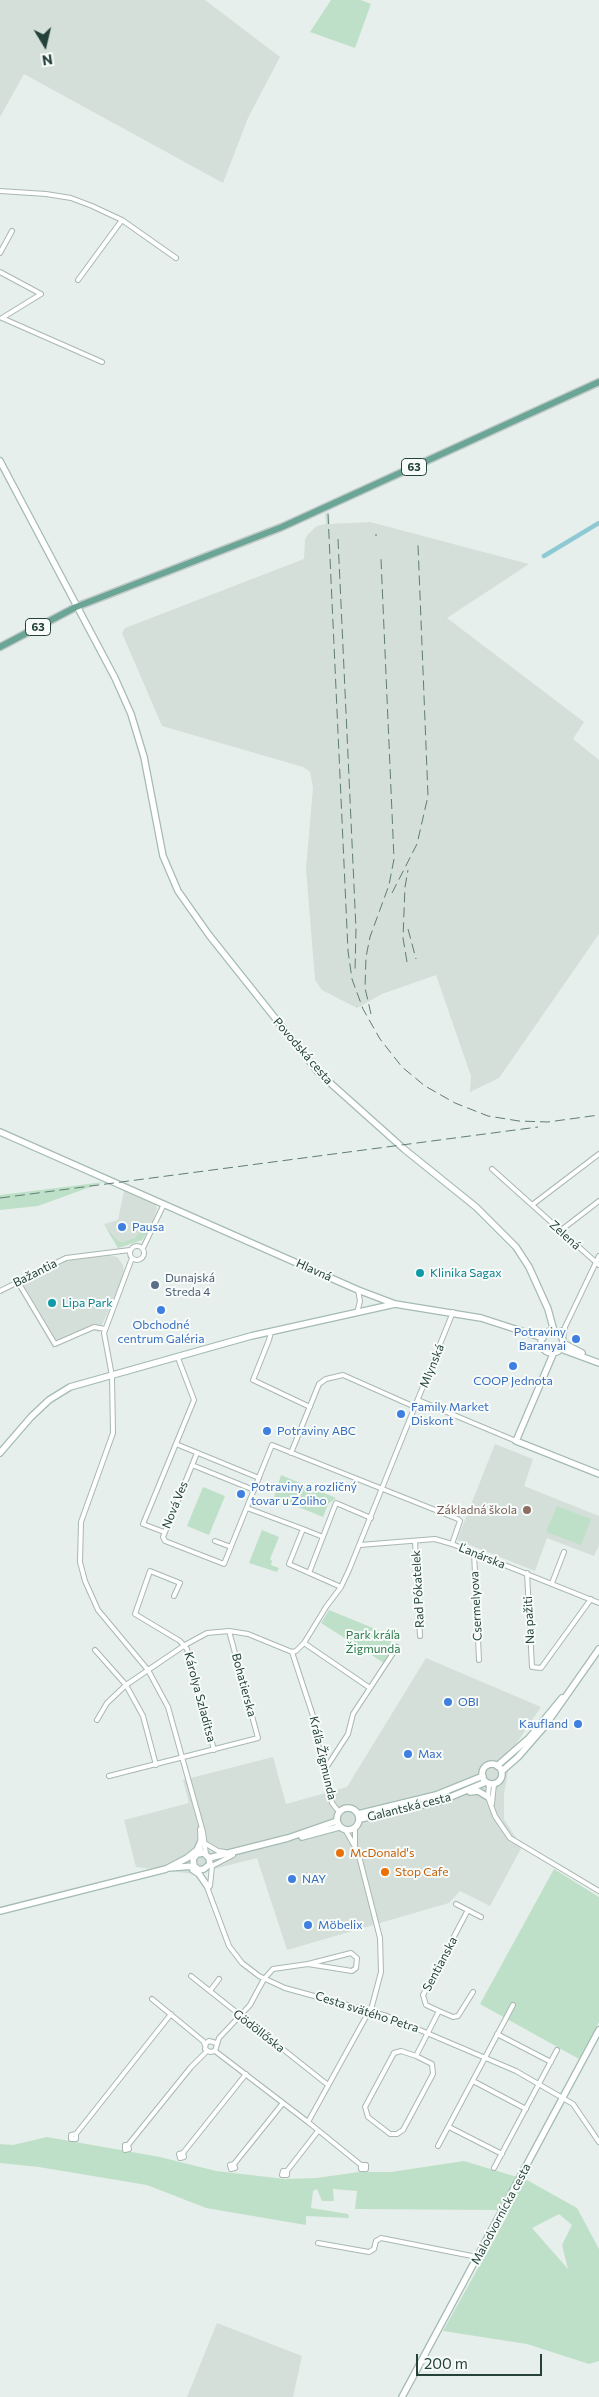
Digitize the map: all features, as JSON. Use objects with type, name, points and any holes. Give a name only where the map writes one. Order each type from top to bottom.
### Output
[{"type":"main road","name":"63","points":[[0,647],[76,607],[282,527],[599,382]]},
{"type":"street","points":[[0,191],[46,194],[71,198],[122,220],[176,258]]},
{"type":"street","points":[[78,280],[122,220]]},
{"type":"street","points":[[0,253],[12,231]]},
{"type":"street","points":[[0,272],[41,294],[1,318]]},
{"type":"street","points":[[1,318],[102,362]]},
{"type":"street","name":"Povodská cesta","points":[[0,461],[33,519],[76,607],[115,678],[131,714],[144,757],[165,865],[178,891],[318,1072],[404,1150],[476,1207],[516,1248],[529,1267],[548,1309],[553,1332]]},
{"type":"street","name":"Hlavná","points":[[0,1132],[358,1290],[396,1304],[453,1312],[499,1323],[542,1338]]},
{"type":"street","points":[[532,1205],[599,1154]]},
{"type":"street","name":"Zelená","points":[[492,1169],[597,1264]]},
{"type":"street","points":[[560,1230],[599,1201]]},
{"type":"street","points":[[132,1258],[141,1259],[144,1255],[143,1248],[164,1204]]},
{"type":"street","points":[[143,1248],[136,1246],[130,1250],[132,1258],[105,1329],[104,1342],[112,1376],[113,1433],[81,1522],[79,1535],[80,1562],[85,1581],[98,1610],[148,1670],[168,1707],[207,1859],[209,1888]]},
{"type":"street","name":"Bažantia","points":[[0,1291],[66,1258],[130,1250]]},
{"type":"street","points":[[599,1256],[597,1264],[565,1329],[562,1343],[554,1352],[516,1441],[599,1474]]},
{"type":"street","points":[[18,1282],[55,1344],[94,1327],[105,1329]]},
{"type":"street","points":[[357,1313],[360,1301],[358,1290]]},
{"type":"street","points":[[0,1453],[31,1417],[63,1390],[78,1384],[270,1332],[396,1304]]},
{"type":"street","name":"Mlynská","points":[[453,1312],[418,1400],[516,1441]]},
{"type":"street","points":[[547,1368],[546,1350],[542,1345],[542,1338],[553,1332],[565,1329]]},
{"type":"street","points":[[270,1332],[269,1340],[253,1380],[310,1407]]},
{"type":"street","points":[[553,1332],[562,1343],[599,1363]]},
{"type":"street","points":[[546,1350],[554,1352]]},
{"type":"street","points":[[164,1532],[143,1524],[194,1400],[178,1358]]},
{"type":"street","points":[[292,1453],[321,1381],[343,1375],[415,1407]]},
{"type":"street","points":[[97,1720],[107,1703],[126,1685],[185,1645],[208,1633],[229,1631],[259,1638],[292,1652],[296,1651],[304,1643],[341,1586],[360,1545],[418,1400]]},
{"type":"street","points":[[176,1444],[259,1478]]},
{"type":"street","name":"Nová Ves","points":[[194,1452],[192,1465],[163,1537],[165,1541],[224,1564],[272,1445],[460,1521],[452,1544]]},
{"type":"street","name":"Nová Ves","points":[[192,1465],[254,1490]]},
{"type":"street","points":[[309,1572],[336,1503],[371,1518]]},
{"type":"street","points":[[247,1508],[323,1537]]},
{"type":"street","points":[[302,1529],[288,1564],[341,1586]]},
{"type":"street","name":"Ľanárska","points":[[360,1545],[434,1539],[474,1552],[599,1603]]},
{"type":"street","points":[[215,1540],[231,1547]]},
{"type":"street","name":"Rad Pókatelek","points":[[415,1541],[420,1636]]},
{"type":"street","name":"Csermelyova","points":[[474,1552],[479,1660]]},
{"type":"street","points":[[552,1583],[564,1552]]},
{"type":"street","points":[[174,1596],[180,1582],[150,1572],[135,1614],[185,1645]]},
{"type":"street","name":"Na pažiti","points":[[527,1574],[532,1666],[541,1668],[591,1599]]},
{"type":"street","name":"Bohatierska","points":[[214,1750],[258,1738],[229,1631]]},
{"type":"street","points":[[304,1643],[370,1688]]},
{"type":"street","name":"Károlya Szladitsa","points":[[185,1645],[188,1649],[214,1750]]},
{"type":"street","points":[[323,1766],[328,1765],[348,1734],[353,1714],[397,1647]]},
{"type":"street","name":"Galantská cesta","points":[[359,1817],[460,1794],[501,1780],[502,1771],[533,1742],[599,1649]]},
{"type":"street","points":[[95,1650],[126,1685],[143,1716],[156,1765]]},
{"type":"street","name":"Kráľa Žigmunda","points":[[292,1652],[317,1728],[323,1766],[332,1803],[339,1812]]},
{"type":"street","name":"Galantská cesta","points":[[359,1817],[436,1795],[482,1776],[487,1766],[497,1766],[529,1738],[572,1687]]},
{"type":"street","points":[[109,1776],[214,1750]]},
{"type":"street","points":[[497,1766],[502,1771]]},
{"type":"street","points":[[482,1776],[490,1783],[492,1806]]},
{"type":"street","points":[[490,1783],[488,1797],[497,1822],[510,1838],[599,1891]]},
{"type":"street","points":[[460,1794],[478,1791],[488,1797]]},
{"type":"street","name":"Galantská cesta","points":[[339,1812],[349,1808],[359,1817]]},
{"type":"street","points":[[336,1821],[339,1812]]},
{"type":"street","name":"Galantská cesta","points":[[346,1831],[355,1828],[359,1817]]},
{"type":"street","points":[[308,2122],[369,2011],[379,1986],[382,1966],[382,1951],[358,1852],[346,1831],[336,1821]]},
{"type":"street","points":[[288,1838],[336,1821]]},
{"type":"street","points":[[209,1888],[212,1866],[231,1854],[242,1849],[340,1827]]},
{"type":"street","points":[[355,1828],[355,1845]]},
{"type":"street","points":[[203,1843],[218,1851],[231,1854]]},
{"type":"street","points":[[166,1869],[187,1858],[203,1843]]},
{"type":"street","points":[[0,1911],[166,1869],[193,1859],[207,1859],[231,1854]]},
{"type":"street","points":[[193,1859],[209,1888]]},
{"type":"street","points":[[166,1869],[197,1868],[207,1859]]},
{"type":"street","points":[[166,1869],[195,1871],[209,1888]]},
{"type":"street","name":"Cesta svätého Petra","points":[[209,1888],[221,1928],[229,1946],[242,1963],[264,1979],[285,1988],[369,2011],[429,2033],[539,2084],[563,2097],[581,2113],[599,2142]]},
{"type":"street","points":[[456,1904],[481,1917]]},
{"type":"street","name":"Sentianska","points":[[468,1910],[423,1995],[426,2005],[453,2017],[458,2016],[473,1992]]},
{"type":"street","points":[[128,2145],[200,2056],[206,2044],[219,2038],[252,2002],[264,1979],[272,1970],[308,1964],[351,1953],[357,1958],[356,1968],[352,1971],[308,1964]]},
{"type":"street","name":"Gödöllőska","points":[[191,1976],[328,2085]]},
{"type":"street","points":[[210,1991],[219,1979]]},
{"type":"street","points":[[152,1999],[206,2044],[216,2047],[223,2056],[361,2165]]},
{"type":"street","points":[[438,2146],[513,2005]]},
{"type":"street","name":"Sentianska","points":[[416,2056],[439,2011]]},
{"type":"street","points":[[76,2134],[171,2014]]},
{"type":"street","name":"Malodvornícka cesta","points":[[402,2397],[599,2030]]},
{"type":"street","points":[[497,2034],[550,2062]]},
{"type":"street","points":[[216,2047],[219,2038]]},
{"type":"street","points":[[206,2044],[216,2047]]},
{"type":"street","points":[[494,2168],[557,2050]]},
{"type":"street","points":[[401,2051],[416,2056],[429,2062],[433,2072],[403,2130],[397,2134],[390,2134],[366,2115],[365,2105],[394,2053],[401,2051]]},
{"type":"street","points":[[183,2153],[246,2074]]},
{"type":"street","points":[[473,2081],[526,2108]]},
{"type":"street","points":[[234,2164],[283,2103]]},
{"type":"street","points":[[449,2127],[502,2154]]},
{"type":"street","points":[[287,2171],[318,2131]]},
{"type":"street","points":[[318,2243],[369,2252],[374,2249],[376,2241],[381,2238],[478,2257]]},
{"type":"shaded area","points":[[0,0],[205,0],[280,57],[248,118],[223,183],[24,74],[0,117]]},
{"type":"shaded area","points":[[329,512],[330,524],[370,522],[529,564],[447,618],[584,722],[573,739],[599,760],[599,934],[499,1078],[470,1092],[471,1076],[436,975],[382,994],[357,1008],[322,990],[315,980],[306,869],[313,788],[310,772],[303,767],[162,726],[122,633],[125,628],[304,559],[305,540],[308,534],[317,526],[326,524],[325,513]]},
{"type":"shaded area","points":[[124,1191],[155,1204],[157,1208],[150,1229],[142,1240],[118,1248],[104,1224],[118,1220]]},
{"type":"shaded area","points":[[109,1255],[117,1257],[123,1265],[124,1274],[99,1332],[92,1330],[53,1348],[14,1282],[57,1260]]},
{"type":"shaded area","name":"Základná škola","points":[[495,1444],[533,1459],[524,1486],[599,1516],[599,1545],[594,1556],[547,1538],[535,1571],[457,1540]]},
{"type":"shaded area","points":[[426,1658],[541,1707],[512,1750],[504,1794],[504,1819],[516,1838],[524,1843],[490,1906],[460,1891],[449,1903],[287,1950],[257,1858],[194,1874],[136,1867],[124,1820],[189,1803],[183,1780],[273,1757],[286,1804],[347,1787]]},
{"type":"shaded area","points":[[217,2323],[302,2356],[293,2397],[187,2397]]},
{"type":"green space","points":[[331,0],[361,0],[371,4],[355,48],[310,32]]},
{"type":"green space","points":[[104,1182],[38,1206],[0,1210],[0,1195]]},
{"type":"green space","points":[[143,1227],[149,1229],[142,1240],[118,1248],[106,1228],[119,1242],[123,1242],[135,1238]]},
{"type":"green space","points":[[281,1475],[336,1498],[328,1504],[323,1517],[274,1497]]},
{"type":"green space","points":[[203,1487],[225,1496],[209,1535],[187,1526]]},
{"type":"green space","points":[[557,1506],[591,1519],[581,1545],[546,1532]]},
{"type":"green space","points":[[262,1530],[279,1537],[270,1559],[272,1561],[271,1565],[279,1568],[277,1572],[249,1563]]},
{"type":"green space","name":"Park kráľa Žigmunda","points":[[329,1610],[378,1630],[395,1645],[384,1663],[321,1623]]},
{"type":"green space","points":[[554,1869],[599,1897],[599,2022],[579,2059],[480,2004]]},
{"type":"green space","points":[[47,2137],[160,2157],[216,2171],[285,2179],[316,2178],[359,2172],[391,2172],[464,2161],[527,2180],[577,2208],[599,2249],[599,2361],[589,2364],[527,2344],[443,2331],[507,2216],[497,2210],[355,2209],[357,2191],[333,2189],[334,2201],[322,2201],[317,2189],[313,2191],[311,2208],[348,2214],[349,2218],[306,2216],[306,2225],[206,2208],[147,2185],[39,2167],[0,2163],[0,2144],[13,2145]],"holes":[[[559,2214],[572,2225],[562,2245],[568,2269],[532,2228]]]},
{"type":"waterway","points":[[544,556],[599,523]]},
{"type":"railway","points":[[328,514],[348,951],[352,979],[363,1009],[380,1039],[402,1067],[425,1086],[455,1103],[488,1116],[519,1121],[548,1122],[599,1115]]},
{"type":"railway","points":[[338,539],[356,929],[355,971]]},
{"type":"railway","points":[[392,893],[417,844],[428,796],[418,545]]},
{"type":"railway","points":[[371,1014],[365,988],[366,957],[370,937],[389,885],[394,859],[381,559]]},
{"type":"railway","points":[[407,962],[403,938],[405,887],[408,870]]},
{"type":"railway","points":[[408,929],[416,959]]},
{"type":"railway","points":[[0,1198],[538,1127]]},
{"type":"place","name":"Pausa","points":[[122,1227]]},
{"type":"place","name":"Klinika Sagax","points":[[420,1273]]},
{"type":"place","name":"Dunajská Streda 4","points":[[155,1285]]},
{"type":"place","name":"Lipa Park","points":[[52,1303]]},
{"type":"place","name":"Obchodné centrum Galéria","points":[[161,1310]]},
{"type":"place","name":"Potraviny Baranyai","points":[[576,1339]]},
{"type":"place","name":"COOP Jednota","points":[[513,1366]]},
{"type":"place","name":"Family Market Diskont","points":[[401,1414]]},
{"type":"place","name":"Potraviny ABC","points":[[267,1431]]},
{"type":"place","name":"Potraviny a rozličný tovar u Zoliho","points":[[241,1494]]},
{"type":"place","name":"Základná škola","points":[[527,1510]]},
{"type":"place","name":"OBI","points":[[448,1702]]},
{"type":"place","name":"Kaufland","points":[[578,1724]]},
{"type":"place","name":"Max","points":[[408,1754]]},
{"type":"place","name":"McDonald's","points":[[340,1853]]},
{"type":"place","name":"Stop Cafe","points":[[385,1872]]},
{"type":"place","name":"NAY","points":[[292,1879]]},
{"type":"place","name":"Möbelix","points":[[308,1925]]}]
